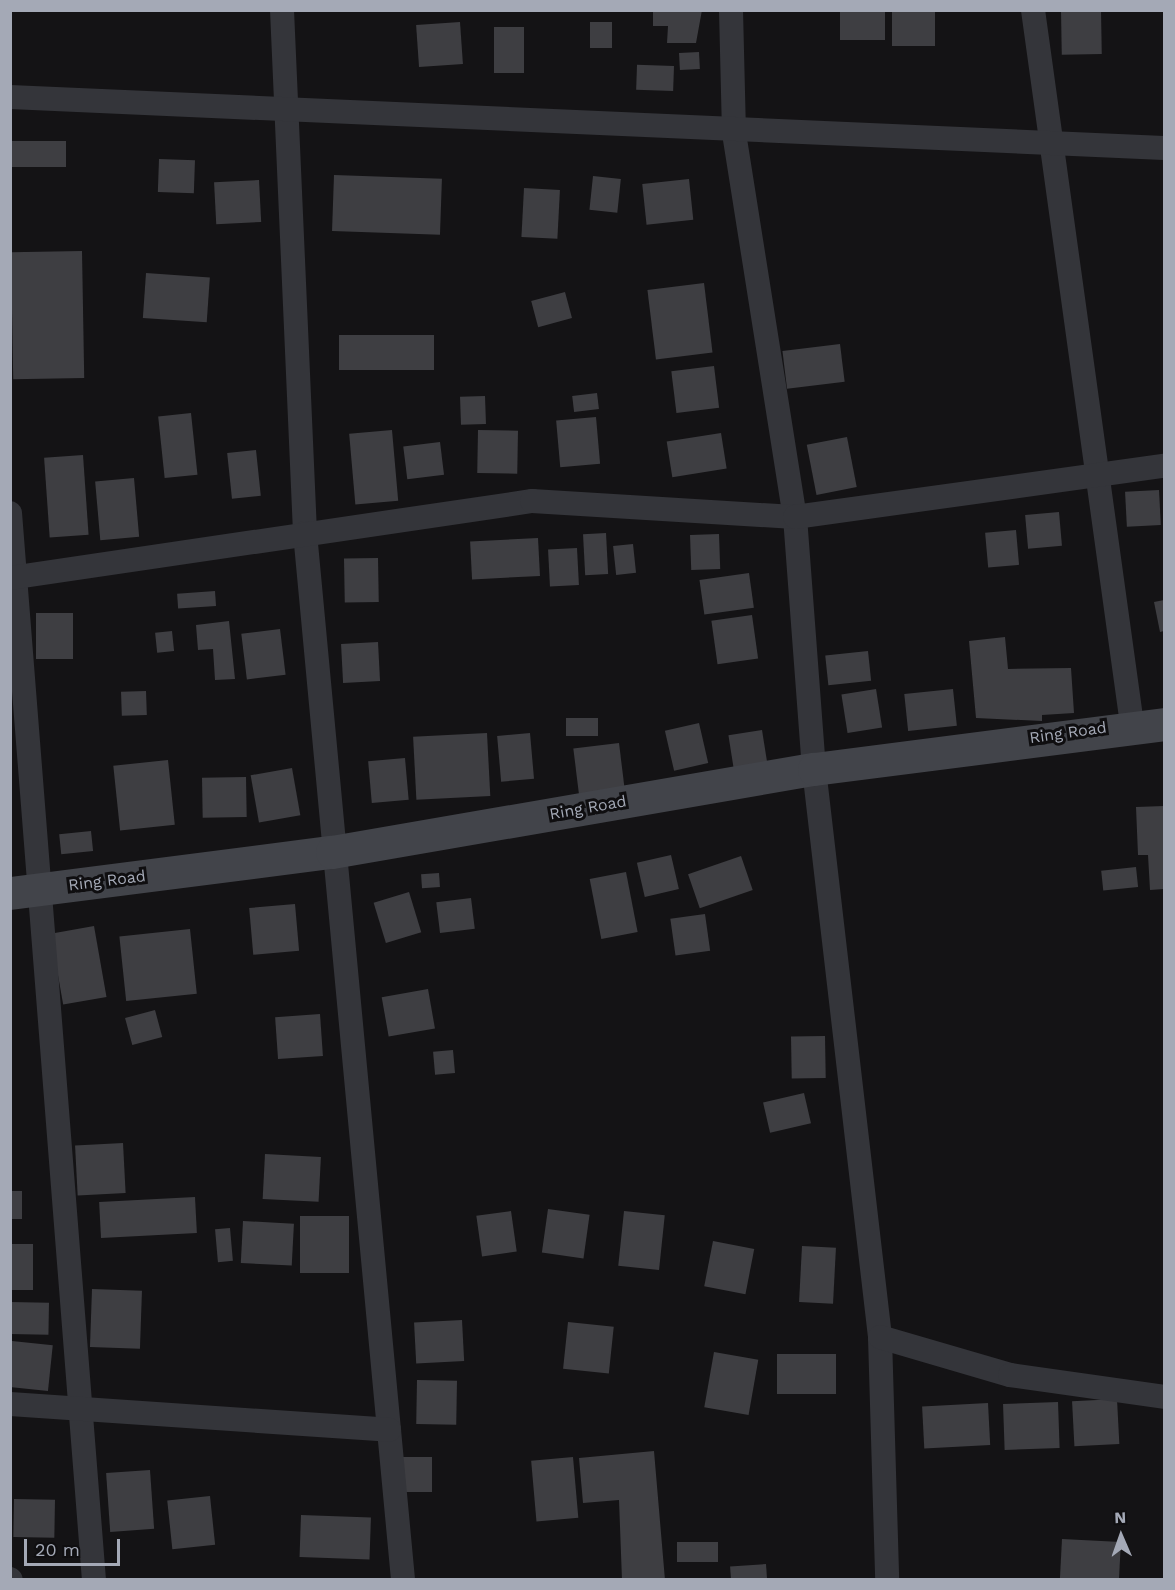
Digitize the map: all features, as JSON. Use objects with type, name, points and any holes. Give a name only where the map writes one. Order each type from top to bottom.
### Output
[{"type":"street","points":[[282,10],[284,112],[305,533],[332,852],[403,1580]]},
{"type":"street","points":[[731,10],[734,133],[795,517],[814,769],[880,1337],[887,1580]]},
{"type":"street","points":[[1033,10],[1100,475],[1154,723]]},
{"type":"street","points":[[10,97],[734,133],[1164,148]]},
{"type":"street","points":[[14,578],[532,501],[795,517],[1164,466]]},
{"type":"street","points":[[10,513],[26,891],[82,1408],[94,1580]]},
{"type":"street","name":"Ring Road","points":[[26,891],[332,852],[814,769],[1154,723]]},
{"type":"street","points":[[880,1337],[1010,1375],[1164,1397]]},
{"type":"street","points":[[10,1404],[389,1430]]},
{"type":"building","points":[[653,10],[702,10],[696,43],[667,43],[668,26],[653,26]]},
{"type":"building","points":[[840,10],[885,10],[885,40],[840,40]]},
{"type":"building","points":[[892,10],[935,10],[935,46],[892,46]]},
{"type":"building","points":[[1101,10],[1102,54],[1062,55],[1061,11]]},
{"type":"building","points":[[460,22],[463,64],[419,67],[416,25]]},
{"type":"building","points":[[590,22],[612,22],[612,48],[590,48]]},
{"type":"building","points":[[494,27],[524,27],[524,73],[494,73]]},
{"type":"building","points":[[699,52],[700,69],[680,70],[679,53]]},
{"type":"building","points":[[637,65],[674,66],[673,91],[636,90]]},
{"type":"building","points":[[12,141],[66,141],[66,167],[12,167]]},
{"type":"building","points":[[159,159],[195,160],[194,193],[158,192]]},
{"type":"building","points":[[334,175],[442,179],[440,235],[332,231]]},
{"type":"building","points":[[593,176],[621,179],[617,213],[589,210]]},
{"type":"building","points":[[689,179],[693,220],[647,225],[642,184]]},
{"type":"building","points":[[259,180],[261,222],[216,224],[214,182]]},
{"type":"building","points":[[524,188],[560,190],[557,239],[521,237]]},
{"type":"building","points":[[82,251],[84,378],[13,379],[11,252]]},
{"type":"building","points":[[146,273],[210,277],[207,322],[143,318]]},
{"type":"building","points":[[704,283],[713,352],[656,359],[647,290]]},
{"type":"building","points":[[565,292],[572,318],[538,327],[531,301]]},
{"type":"building","points":[[339,335],[434,335],[434,370],[339,370]]},
{"type":"building","points":[[840,344],[845,382],[787,389],[782,351]]},
{"type":"building","points":[[714,366],[719,408],[676,413],[671,371]]},
{"type":"building","points":[[597,393],[599,409],[574,412],[572,396]]},
{"type":"building","points":[[485,396],[486,424],[461,425],[460,397]]},
{"type":"building","points":[[191,413],[197,475],[165,478],[158,416]]},
{"type":"building","points":[[596,417],[600,464],[560,467],[556,420]]},
{"type":"building","points":[[392,430],[398,501],[355,504],[349,434]]},
{"type":"building","points":[[478,430],[518,431],[517,474],[477,473]]},
{"type":"building","points":[[721,433],[727,469],[672,477],[667,442]]},
{"type":"building","points":[[847,437],[857,487],[816,495],[807,445]]},
{"type":"building","points":[[440,442],[444,475],[407,479],[403,447]]},
{"type":"building","points":[[256,450],[261,496],[232,499],[227,453]]},
{"type":"building","points":[[83,455],[89,535],[50,538],[44,458]]},
{"type":"building","points":[[134,478],[139,537],[100,540],[95,481]]},
{"type":"building","points":[[1159,490],[1161,525],[1127,527],[1125,492]]},
{"type":"building","points":[[1059,512],[1062,546],[1028,549],[1025,515]]},
{"type":"building","points":[[1016,530],[1019,565],[988,568],[985,533]]},
{"type":"building","points":[[606,533],[608,574],[585,575],[583,534]]},
{"type":"building","points":[[719,534],[720,569],[691,570],[690,535]]},
{"type":"building","points":[[538,538],[540,576],[472,580],[470,542]]},
{"type":"building","points":[[633,544],[636,573],[616,575],[613,546]]},
{"type":"building","points":[[577,548],[579,585],[550,586],[548,550]]},
{"type":"building","points":[[378,558],[379,602],[345,603],[344,559]]},
{"type":"building","points":[[749,573],[754,608],[704,615],[699,580]]},
{"type":"building","points":[[215,591],[216,606],[178,609],[177,594]]},
{"type":"building","points":[[1164,600],[1164,631],[1160,632],[1154,602]]},
{"type":"building","points":[[36,613],[73,613],[73,659],[36,659]]},
{"type":"building","points":[[752,615],[758,659],[718,664],[711,621]]},
{"type":"building","points":[[229,621],[235,679],[215,680],[213,649],[198,650],[196,625]]},
{"type":"building","points":[[280,629],[286,675],[247,679],[241,634]]},
{"type":"building","points":[[172,631],[174,651],[157,653],[155,633]]},
{"type":"building","points":[[1005,637],[1008,669],[1071,668],[1074,713],[1042,715],[1042,721],[976,718],[969,641]]},
{"type":"building","points":[[378,642],[380,681],[343,683],[341,644]]},
{"type":"building","points":[[868,651],[871,681],[828,685],[825,655]]},
{"type":"building","points":[[876,689],[882,728],[848,733],[841,694]]},
{"type":"building","points":[[953,689],[957,726],[908,731],[904,694]]},
{"type":"building","points":[[146,691],[147,715],[122,716],[121,692]]},
{"type":"building","points":[[566,718],[598,718],[598,736],[566,736]]},
{"type":"building","points":[[699,723],[708,763],[674,771],[665,731]]},
{"type":"building","points":[[762,730],[767,763],[734,768],[728,735]]},
{"type":"building","points":[[487,733],[490,796],[416,800],[413,737]]},
{"type":"building","points":[[530,733],[534,779],[501,782],[497,736]]},
{"type":"building","points":[[619,743],[625,790],[579,795],[573,749]]},
{"type":"building","points":[[405,758],[409,800],[372,803],[368,761]]},
{"type":"building","points":[[168,760],[175,825],[120,830],[113,766]]},
{"type":"building","points":[[292,768],[300,815],[259,823],[251,775]]},
{"type":"building","points":[[246,777],[247,817],[203,818],[202,778]]},
{"type":"building","points":[[1164,806],[1164,889],[1150,890],[1148,855],[1138,855],[1136,807]]},
{"type":"building","points":[[91,831],[93,851],[61,854],[59,834]]},
{"type":"building","points":[[671,855],[679,889],[645,897],[637,863]]},
{"type":"building","points":[[741,856],[753,890],[700,908],[688,874]]},
{"type":"building","points":[[1136,867],[1138,887],[1103,891],[1101,871]]},
{"type":"building","points":[[626,872],[638,932],[601,939],[590,879]]},
{"type":"building","points":[[439,873],[440,887],[422,888],[421,874]]},
{"type":"building","points":[[409,892],[421,932],[386,943],[374,903]]},
{"type":"building","points":[[471,898],[475,929],[440,933],[436,902]]},
{"type":"building","points":[[295,904],[299,951],[253,955],[249,908]]},
{"type":"building","points":[[705,914],[710,951],[675,956],[670,919]]},
{"type":"building","points":[[94,926],[107,997],[63,1005],[51,934]]},
{"type":"building","points":[[190,929],[197,994],[126,1001],[119,936]]},
{"type":"building","points":[[428,989],[435,1028],[389,1037],[382,997]]},
{"type":"building","points":[[155,1010],[162,1037],[132,1045],[125,1018]]},
{"type":"building","points":[[320,1014],[323,1056],[278,1059],[275,1017]]},
{"type":"building","points":[[825,1036],[826,1078],[792,1079],[791,1037]]},
{"type":"building","points":[[453,1050],[455,1073],[435,1075],[433,1052]]},
{"type":"building","points":[[804,1093],[811,1123],[770,1133],[763,1102]]},
{"type":"building","points":[[123,1143],[126,1193],[78,1195],[75,1146]]},
{"type":"building","points":[[265,1154],[321,1157],[319,1202],[263,1199]]},
{"type":"building","points":[[10,1191],[22,1191],[22,1219],[10,1219]]},
{"type":"building","points":[[195,1197],[197,1233],[101,1238],[99,1202]]},
{"type":"building","points":[[548,1209],[590,1215],[583,1258],[542,1253]]},
{"type":"building","points":[[511,1211],[517,1252],[482,1256],[476,1216]]},
{"type":"building","points":[[624,1211],[665,1215],[659,1270],[618,1266]]},
{"type":"building","points":[[300,1216],[349,1216],[349,1273],[300,1273]]},
{"type":"building","points":[[243,1221],[294,1224],[292,1266],[241,1263]]},
{"type":"building","points":[[230,1228],[233,1261],[218,1262],[215,1229]]},
{"type":"building","points":[[713,1241],[754,1249],[745,1294],[704,1286]]},
{"type":"building","points":[[10,1244],[33,1244],[33,1290],[10,1290]]},
{"type":"building","points":[[802,1246],[836,1248],[833,1304],[799,1302]]},
{"type":"building","points":[[92,1289],[142,1291],[140,1349],[90,1347]]},
{"type":"building","points":[[10,1302],[49,1303],[48,1335],[10,1334]]},
{"type":"building","points":[[462,1320],[464,1361],[416,1363],[414,1323]]},
{"type":"building","points":[[568,1322],[614,1327],[609,1374],[563,1369]]},
{"type":"building","points":[[12,1341],[53,1345],[48,1391],[10,1387]]},
{"type":"building","points":[[714,1352],[758,1360],[749,1415],[704,1407]]},
{"type":"building","points":[[777,1354],[836,1354],[836,1394],[777,1394]]},
{"type":"building","points":[[417,1380],[457,1381],[456,1425],[416,1424]]},
{"type":"building","points":[[1117,1399],[1119,1444],[1074,1446],[1072,1401]]},
{"type":"building","points":[[1058,1402],[1060,1448],[1005,1450],[1003,1404]]},
{"type":"building","points":[[988,1403],[990,1445],[924,1448],[922,1406]]},
{"type":"building","points":[[654,1451],[665,1580],[622,1580],[619,1500],[583,1503],[579,1458]]},
{"type":"building","points":[[403,1457],[432,1457],[432,1492],[403,1492]]},
{"type":"building","points":[[573,1457],[578,1518],[536,1521],[531,1461]]},
{"type":"building","points":[[150,1470],[154,1529],[110,1532],[106,1473]]},
{"type":"building","points":[[210,1496],[215,1545],[172,1549],[167,1500]]},
{"type":"building","points":[[14,1499],[55,1500],[54,1538],[13,1537]]},
{"type":"building","points":[[301,1515],[371,1517],[369,1559],[300,1557]]},
{"type":"building","points":[[1062,1539],[1121,1542],[1119,1580],[1060,1580]]},
{"type":"building","points":[[677,1542],[718,1542],[718,1562],[677,1562]]},
{"type":"building","points":[[766,1564],[767,1580],[731,1580],[730,1567]]}]
